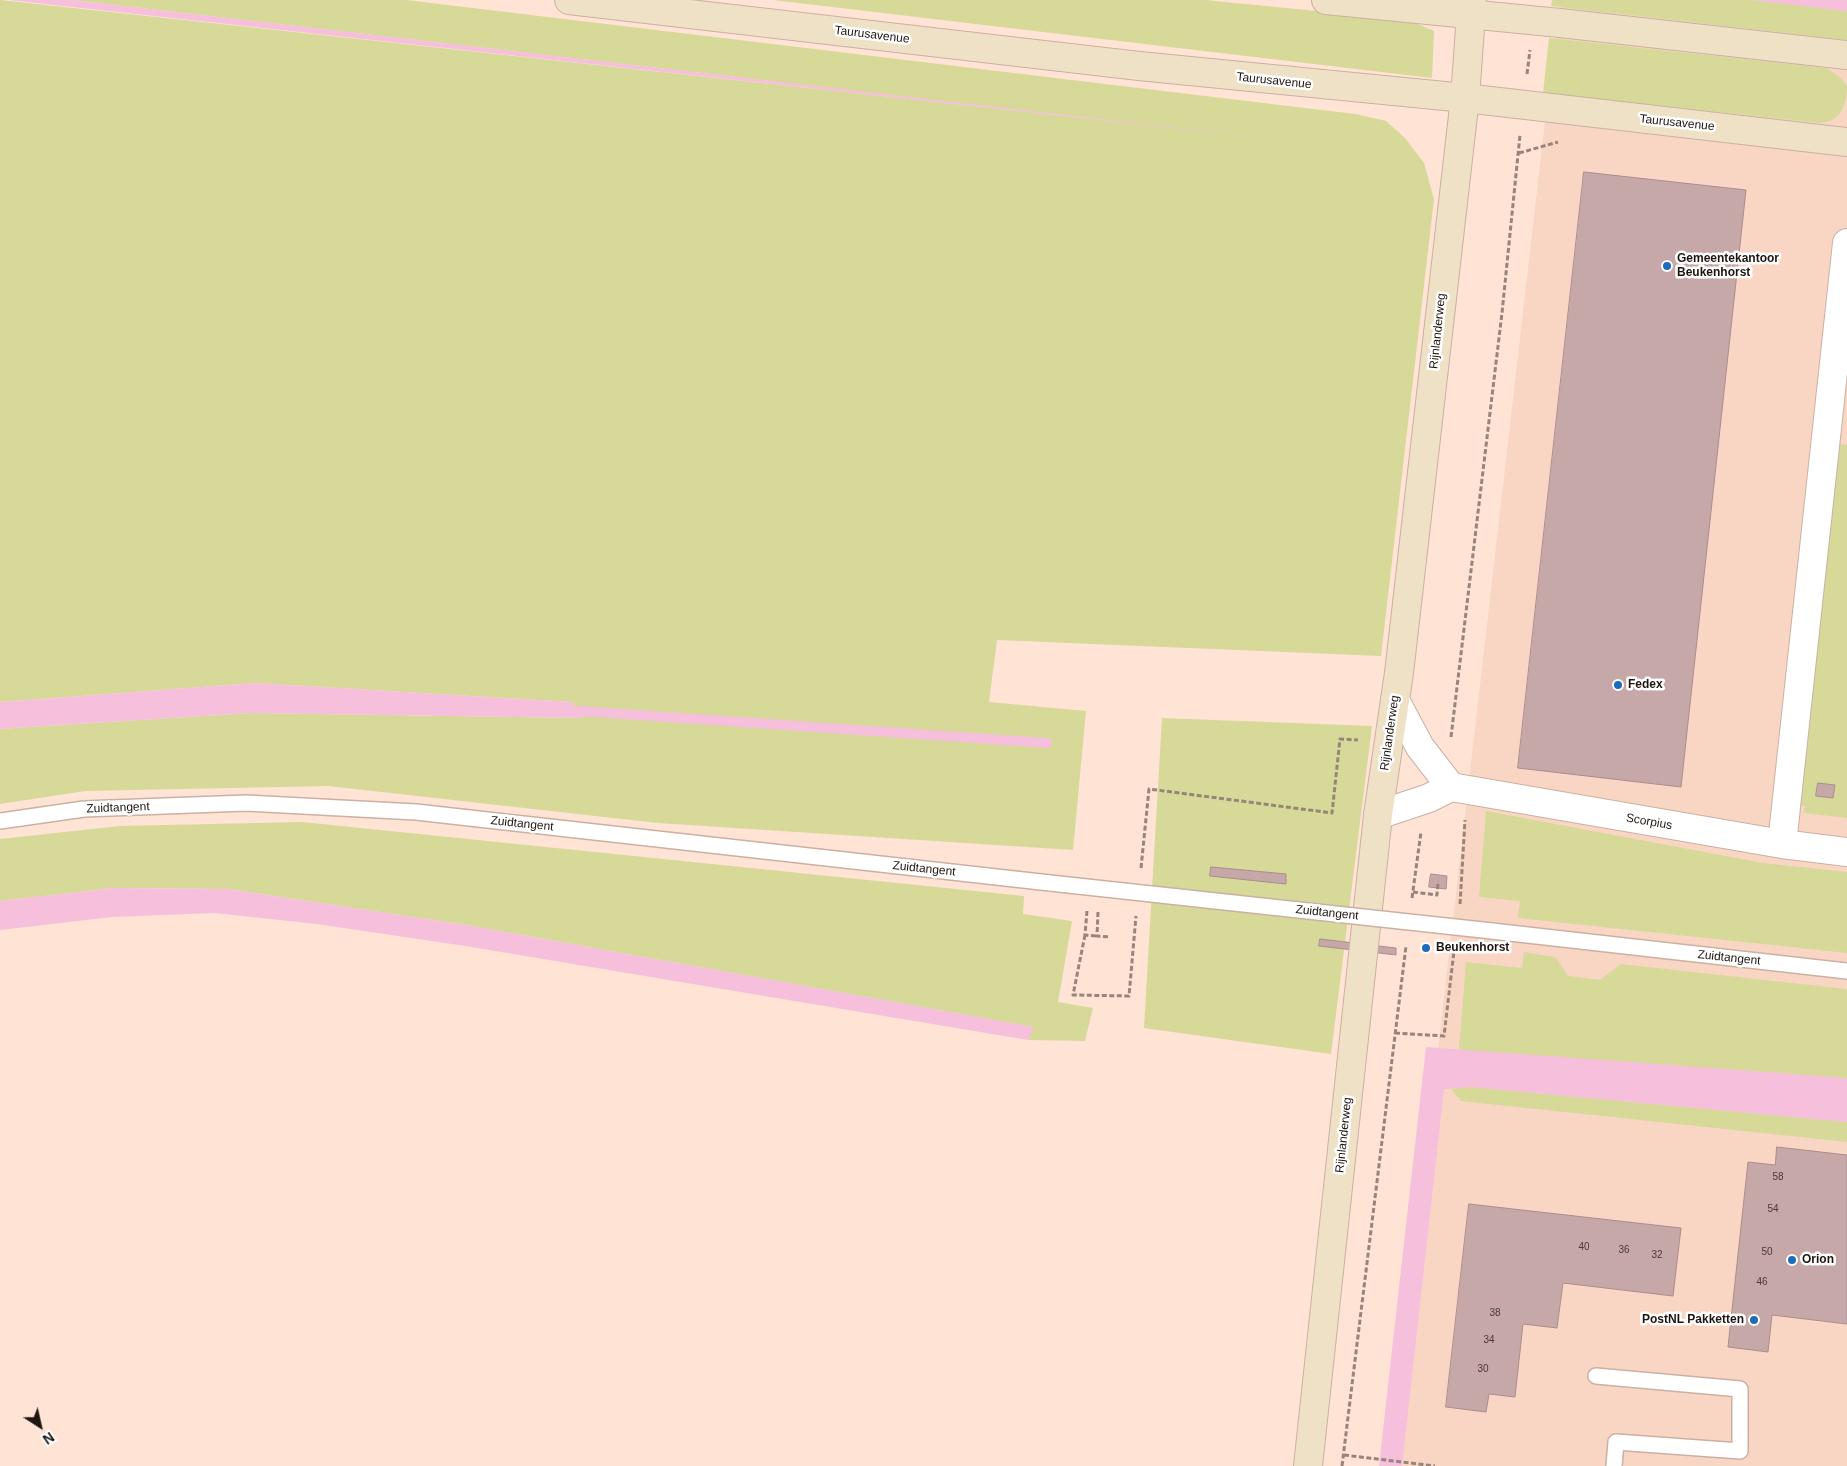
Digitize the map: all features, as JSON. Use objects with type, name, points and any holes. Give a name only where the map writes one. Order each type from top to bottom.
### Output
[{"type":"main road","name":"Taurusavenue","points":[[569,0],[703,7],[1139,66],[1465,98],[1847,142]]},
{"type":"main road","points":[[1326,0],[1471,7],[1847,55]]},
{"type":"main road","name":"Rijnlanderweg","points":[[1308,1466],[1378,815],[1395,700],[1465,98],[1471,7]]},
{"type":"street","points":[[1782,844],[1847,243]]},
{"type":"street","points":[[1378,815],[1422,801],[1451,788],[1420,747],[1395,700]]},
{"type":"street","name":"Scorpius","points":[[1451,788],[1782,844],[1847,852]]},
{"type":"lane","name":"Zuidtangent","points":[[0,820],[84,809],[246,803],[416,812],[1847,971]]},
{"type":"lane","points":[[1596,1376],[1740,1390],[1740,1451],[1616,1442],[1614,1466]]},
{"type":"path","points":[[1140,877],[1150,788],[1332,813],[1340,739],[1389,743]]},
{"type":"path","points":[[1460,905],[1465,815]]},
{"type":"path","points":[[1413,892],[1436,895],[1438,883],[1436,902]]},
{"type":"path","points":[[1087,910],[1085,935],[1073,995],[1129,996],[1137,906]]},
{"type":"path","points":[[1085,935],[1093,936],[1110,937],[1097,936],[1098,912]]},
{"type":"path","points":[[1127,915],[1136,916]]},
{"type":"path","points":[[1394,1033],[1444,1036],[1454,950]]},
{"type":"path","points":[[1342,1466],[1344,1455],[1435,1466]]},
{"type":"shaded area","points":[[9,0],[72,0],[1290,141]]},
{"type":"shaded area","points":[[1559,0],[1847,0],[1847,1466],[1390,1466]]},
{"type":"shaded area","points":[[1751,0],[1847,0],[1847,11]]},
{"type":"shaded area","points":[[255,683],[572,702],[583,718],[250,713],[0,729],[0,702]]},
{"type":"shaded area","points":[[114,888],[228,889],[466,925],[1034,1027],[1028,1040],[465,946],[317,924],[214,913],[112,917],[0,930],[0,901]]},
{"type":"shaded area","points":[[1426,1047],[1847,1078],[1847,1122],[1471,1087],[1444,1089],[1402,1466],[1379,1466]]},
{"type":"green space","points":[[0,0],[1157,126],[72,0],[406,0],[1355,114],[1386,121],[1405,138],[1424,163],[1434,199],[1381,656],[997,640],[989,702],[1086,711],[1073,850],[658,823],[328,786],[85,791],[0,804],[0,729],[250,713],[583,718],[572,702],[255,683],[0,702]]},
{"type":"green space","points":[[773,0],[1205,0],[1408,20],[1434,31],[1432,78]]},
{"type":"green space","points":[[1552,0],[1751,0],[1847,11],[1847,40],[1551,6]]},
{"type":"green space","points":[[1549,38],[1827,68],[1839,76],[1846,84],[1846,100],[1838,115],[1832,120],[1820,123],[1543,93]]},
{"type":"green space","points":[[1840,444],[1847,445],[1847,818],[1804,813],[1805,806],[1798,806]]},
{"type":"green space","points":[[1162,718],[1372,726],[1331,1054],[1144,1028]]},
{"type":"green space","points":[[1486,811],[1763,863],[1847,872],[1847,953],[1518,918],[1520,901],[1479,897]]},
{"type":"green space","points":[[302,822],[1024,896],[1023,914],[1072,921],[1058,1002],[1093,1008],[1085,1041],[1028,1040],[1033,1027],[466,925],[228,889],[114,888],[0,901],[0,839],[120,826]]},
{"type":"green space","points":[[1524,952],[1555,957],[1568,976],[1600,980],[1621,964],[1847,989],[1847,1078],[1459,1050],[1466,962],[1522,968]]},
{"type":"green space","points":[[1471,1087],[1847,1122],[1847,1142],[1461,1101],[1451,1089]]},
{"type":"building","points":[[1584,172],[1746,190],[1681,787],[1518,768]]},
{"type":"building","points":[[1818,783],[1835,785],[1833,798],[1816,796]]},
{"type":"building","points":[[1211,867],[1286,874],[1286,884],[1210,876]]},
{"type":"building","points":[[1431,874],[1447,876],[1446,889],[1429,887]]},
{"type":"building","points":[[1320,939],[1396,948],[1396,955],[1319,946]]},
{"type":"building","name":"Orion","points":[[1777,1147],[1847,1155],[1847,1324],[1772,1315],[1768,1352],[1728,1347],[1748,1162],[1775,1165]]},
{"type":"building","points":[[1469,1204],[1681,1228],[1673,1296],[1563,1283],[1557,1328],[1523,1324],[1515,1397],[1489,1394],[1486,1412],[1446,1407]]},
{"type":"waterway","points":[[579,711],[1047,743]]},
{"type":"place","name":"Gemeentekantoor Beukenhorst","points":[[1667,266]]},
{"type":"place","name":"Fedex","points":[[1618,685]]},
{"type":"place","name":"Beukenhorst","points":[[1426,948]]},
{"type":"place","name":"Orion","points":[[1792,1260]]},
{"type":"place","name":"PostNL Pakketten","points":[[1754,1320]]}]
